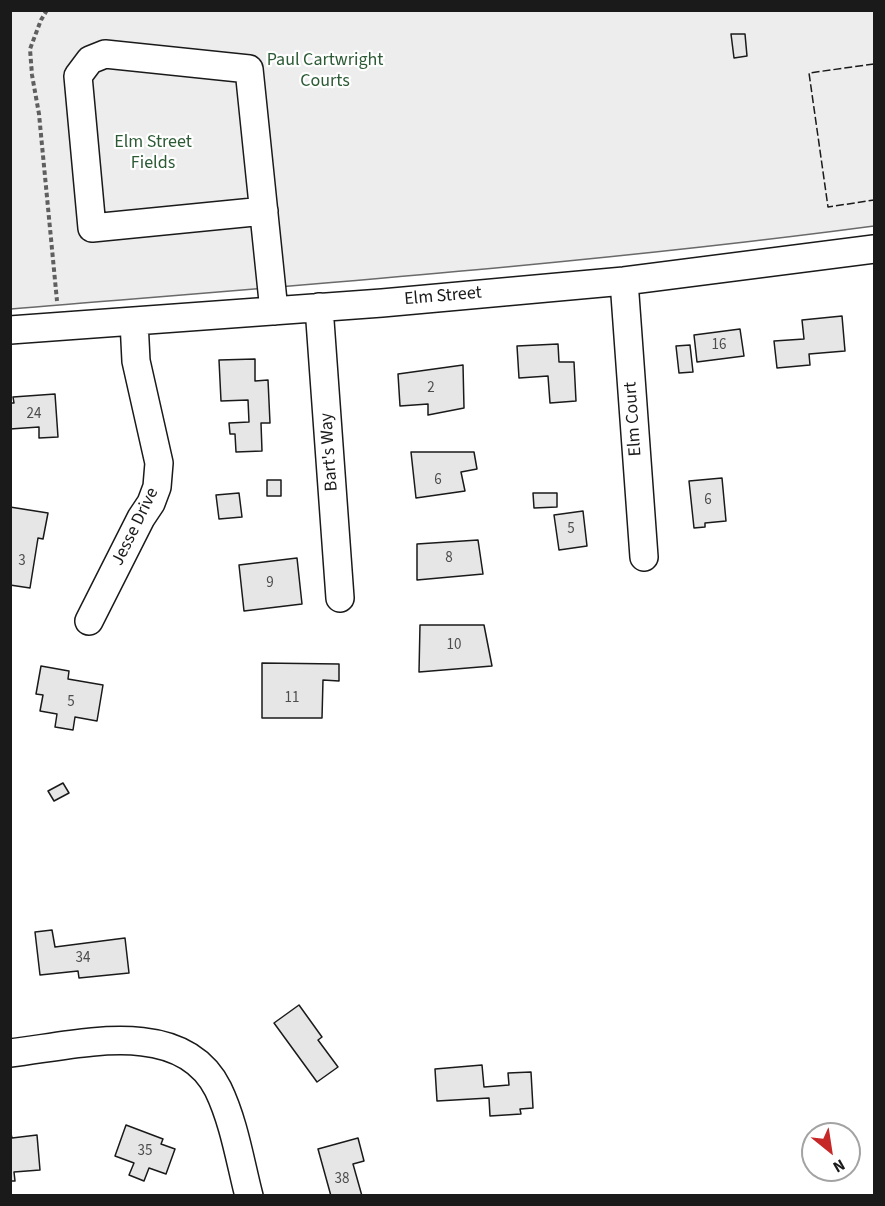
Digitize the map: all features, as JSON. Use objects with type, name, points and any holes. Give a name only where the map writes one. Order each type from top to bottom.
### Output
[{"type":"street","points":[[264,211],[92,228],[78,76],[90,60],[105,54],[249,69],[264,211],[274,311]]},
{"type":"street","name":"Elm Street","points":[[10,330],[274,311],[624,281],[874,249]]},
{"type":"street","name":"Elm Court","points":[[624,281],[644,557]]},
{"type":"street","name":"Bart's Way","points":[[319,307],[340,598]]},
{"type":"street","name":"Jesse Drive","points":[[89,621],[151,502],[160,476],[155,436],[136,361],[134,321]]},
{"type":"street","points":[[10,1053],[99,1040],[120,1040],[153,1044],[184,1054],[207,1071],[218,1089],[226,1109],[249,1196]]},
{"type":"path","points":[[47,10],[30,49],[40,126],[57,311]]},
{"type":"green space","name":"Elm Street Fields","points":[[11,11],[874,11],[874,226],[551,263],[11,309]]},
{"type":"building","points":[[731,34],[745,34],[747,56],[734,58]]},
{"type":"building","points":[[842,316],[845,351],[809,354],[810,365],[777,368],[774,341],[804,339],[802,320]]},
{"type":"building","points":[[740,329],[744,356],[697,362],[694,335]]},
{"type":"building","points":[[558,344],[559,362],[574,362],[576,401],[550,403],[548,376],[519,378],[517,346]]},
{"type":"building","points":[[690,345],[693,372],[679,373],[676,346]]},
{"type":"building","points":[[255,359],[255,381],[268,380],[270,423],[261,423],[262,451],[236,452],[235,434],[230,434],[229,423],[249,422],[248,400],[221,401],[219,360]]},
{"type":"building","points":[[463,365],[464,408],[428,415],[428,404],[400,406],[398,374]]},
{"type":"building","points":[[55,394],[58,437],[39,438],[39,427],[10,429],[10,403],[14,403],[13,397]]},
{"type":"building","points":[[411,452],[474,452],[477,469],[461,472],[465,491],[416,498]]},
{"type":"building","points":[[722,478],[726,521],[705,523],[705,527],[694,528],[689,481]]},
{"type":"building","points":[[267,480],[281,480],[281,496],[267,496]]},
{"type":"building","points":[[239,493],[242,517],[219,519],[216,495]]},
{"type":"building","points":[[533,493],[557,493],[557,507],[534,508]]},
{"type":"building","points":[[10,507],[48,513],[43,539],[38,538],[30,588],[10,585]]},
{"type":"building","points":[[583,511],[587,546],[559,550],[554,515]]},
{"type":"building","points":[[478,540],[483,574],[417,580],[417,544]]},
{"type":"building","points":[[297,558],[302,604],[244,611],[239,565]]},
{"type":"building","points":[[420,625],[484,625],[492,666],[419,672]]},
{"type":"building","points":[[262,663],[339,664],[339,681],[323,680],[322,718],[262,718]]},
{"type":"building","points":[[41,666],[69,671],[68,679],[103,685],[97,721],[75,717],[73,730],[55,727],[57,714],[40,711],[43,695],[36,694]]},
{"type":"building","points":[[63,783],[69,793],[54,801],[48,791]]},
{"type":"building","points":[[52,930],[55,947],[125,938],[129,973],[79,978],[78,971],[40,975],[35,932]]},
{"type":"building","points":[[299,1005],[322,1037],[318,1040],[338,1067],[317,1082],[274,1023]]},
{"type":"building","points":[[482,1065],[484,1087],[509,1085],[508,1073],[531,1072],[533,1108],[520,1109],[521,1114],[490,1116],[489,1098],[437,1101],[435,1069]]},
{"type":"building","points":[[126,1125],[163,1139],[161,1144],[175,1149],[166,1174],[149,1168],[144,1181],[129,1175],[134,1163],[115,1156]]},
{"type":"building","points":[[10,1130],[12,1138],[37,1135],[40,1170],[14,1172],[15,1181],[10,1181]]},
{"type":"building","points":[[358,1138],[364,1161],[353,1164],[362,1196],[331,1196],[318,1149]]},
{"type":"fence","points":[[874,64],[809,73],[828,207],[874,200]]},
{"type":"park label","name":"Paul Cartwright Courts","points":[[325,71]]}]
